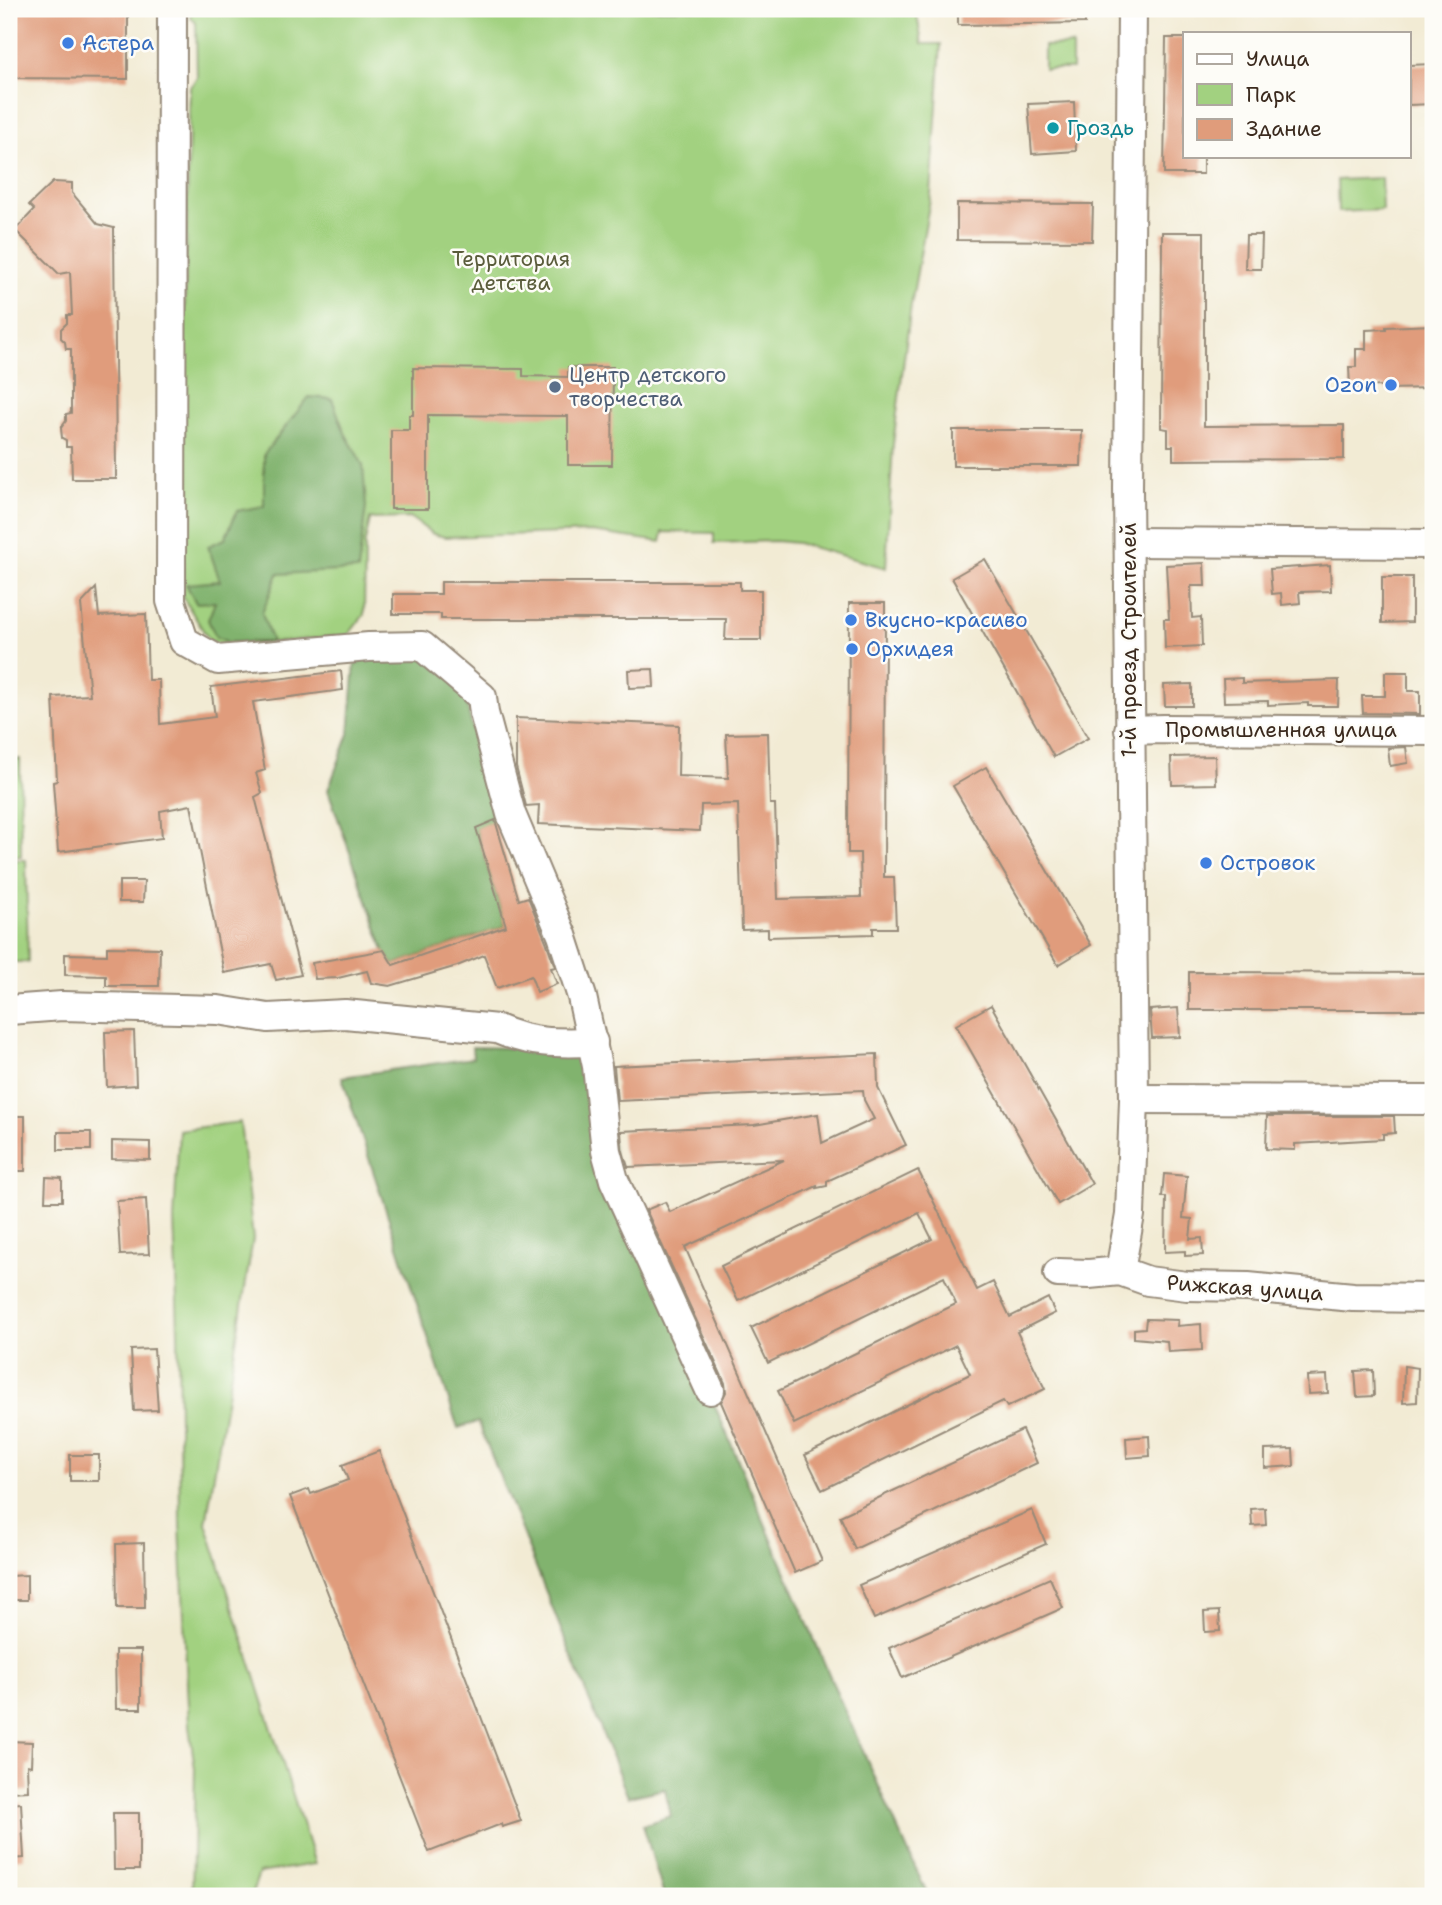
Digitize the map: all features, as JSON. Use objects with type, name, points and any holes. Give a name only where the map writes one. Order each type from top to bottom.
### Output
[{"type":"street","points":[[172,9],[171,601],[184,640],[218,660],[369,647],[422,646],[482,697],[511,814],[562,935],[582,997],[593,1042],[606,1150],[614,1180],[710,1390]]},
{"type":"street","name":"1-й проезд Строителей","points":[[1120,1271],[1130,1215],[1134,1099],[1128,489],[1132,9]]},
{"type":"street","points":[[1129,542],[1433,544]]},
{"type":"street","name":"Промышленная улица","points":[[1129,730],[1433,731]]},
{"type":"street","points":[[9,1010],[62,1006],[189,1009],[218,1010],[268,1018],[345,1014],[498,1029],[517,1038],[551,1043],[593,1042]]},
{"type":"street","points":[[1134,1099],[1433,1100]]},
{"type":"street","name":"Рижская улица","points":[[1058,1273],[1120,1271],[1148,1281],[1187,1286],[1248,1287],[1353,1297],[1433,1298]]},
{"type":"green space","name":"Территория детства","points":[[191,9],[916,9],[922,44],[941,44],[931,194],[911,305],[893,444],[886,568],[797,543],[714,543],[714,533],[663,532],[661,542],[591,532],[445,537],[433,534],[411,518],[370,519],[365,542],[364,615],[348,635],[229,647],[209,640],[182,596],[183,387],[190,87],[197,78],[196,23],[191,17]]},
{"type":"green space","points":[[1072,45],[1072,69],[1044,69],[1044,46]]},
{"type":"green space","points":[[1381,178],[1382,210],[1338,212],[1337,180]]},
{"type":"green space","points":[[309,397],[332,399],[345,433],[363,465],[366,507],[358,570],[278,574],[262,613],[272,642],[228,642],[216,637],[208,620],[215,602],[196,603],[186,584],[220,581],[208,546],[225,539],[237,511],[264,506],[264,454]]},
{"type":"green space","points":[[371,656],[424,658],[462,687],[496,820],[476,828],[506,926],[393,965],[384,950],[328,790],[349,734],[355,663]]},
{"type":"green space","points":[[9,759],[20,759],[21,856],[9,857]]},
{"type":"green space","points":[[9,860],[26,860],[28,962],[9,962]]},
{"type":"green space","points":[[472,1047],[599,1050],[616,1173],[837,1693],[928,1896],[664,1896],[643,1825],[671,1816],[665,1789],[628,1797],[478,1422],[458,1428],[342,1077],[473,1058]]},
{"type":"green space","points":[[240,1122],[253,1239],[206,1523],[315,1864],[259,1873],[251,1896],[192,1896],[195,1769],[189,1726],[180,1524],[174,1220],[179,1130]]},
{"type":"building","name":"Астера","points":[[9,9],[128,9],[128,79],[9,78]]},
{"type":"building","points":[[958,9],[1085,9],[1085,23],[958,25]]},
{"type":"building","points":[[1166,38],[1183,38],[1183,158],[1203,158],[1203,174],[1164,174]]},
{"type":"building","points":[[1433,64],[1433,104],[1410,105],[1410,65]]},
{"type":"building","name":"Гроздь","points":[[1074,102],[1076,151],[1032,154],[1028,104]]},
{"type":"building","points":[[53,182],[72,183],[72,193],[98,224],[114,228],[116,479],[72,479],[71,447],[66,447],[61,428],[66,421],[66,414],[71,413],[71,349],[66,349],[61,338],[61,329],[67,323],[67,315],[72,315],[70,272],[59,274],[15,230],[34,210],[29,205]]},
{"type":"building","points":[[957,203],[1093,204],[1092,241],[957,240]]},
{"type":"building","points":[[1162,232],[1204,232],[1204,426],[1344,425],[1344,459],[1173,460],[1173,446],[1168,446],[1168,429],[1161,428]]},
{"type":"building","points":[[1246,235],[1262,235],[1261,269],[1245,269]]},
{"type":"building","points":[[1433,325],[1433,388],[1350,387],[1349,367],[1356,367],[1356,349],[1366,349],[1366,330]]},
{"type":"building","points":[[568,367],[613,367],[612,465],[568,465],[568,416],[428,415],[428,509],[391,509],[391,430],[409,430],[409,415],[413,415],[413,368],[523,369],[523,376],[568,377]]},
{"type":"building","points":[[953,430],[1082,430],[1081,466],[953,466]]},
{"type":"building","points":[[985,559],[1088,738],[1054,757],[952,578]]},
{"type":"building","points":[[1204,563],[1205,586],[1191,586],[1192,618],[1201,617],[1202,646],[1165,648],[1164,619],[1169,619],[1166,565]]},
{"type":"building","points":[[1330,565],[1331,591],[1299,592],[1300,603],[1282,605],[1281,593],[1272,594],[1270,569]]},
{"type":"building","points":[[1382,577],[1412,577],[1412,622],[1382,623]]},
{"type":"building","points":[[441,582],[740,582],[740,590],[761,590],[761,640],[725,640],[726,619],[441,619],[441,614],[393,614],[393,594],[441,594]]},
{"type":"building","points":[[96,588],[99,616],[146,614],[148,680],[159,680],[160,724],[215,717],[211,687],[341,671],[343,690],[253,702],[265,770],[256,773],[262,793],[255,797],[301,975],[276,980],[271,964],[224,973],[191,805],[160,811],[162,838],[58,852],[53,782],[57,781],[53,697],[90,695],[81,604]]},
{"type":"building","points":[[849,603],[885,603],[884,877],[894,877],[896,928],[873,928],[873,934],[768,937],[768,929],[742,930],[738,804],[701,805],[700,831],[538,824],[539,805],[526,806],[516,767],[516,718],[679,725],[678,776],[728,778],[726,734],[768,733],[770,804],[775,804],[778,899],[861,897],[860,853],[848,853]]},
{"type":"building","points":[[653,669],[654,687],[629,688],[628,670]]},
{"type":"building","points":[[1385,672],[1408,672],[1408,691],[1420,691],[1420,714],[1363,713],[1362,696],[1385,696]]},
{"type":"building","points":[[1242,678],[1242,683],[1339,680],[1338,706],[1308,706],[1308,703],[1268,705],[1268,701],[1224,702],[1223,679]]},
{"type":"building","points":[[1192,684],[1192,706],[1165,706],[1164,685]]},
{"type":"building","points":[[1406,747],[1408,763],[1390,766],[1388,748]]},
{"type":"building","points":[[1215,756],[1216,784],[1172,785],[1171,757]]},
{"type":"building","points":[[986,767],[1091,945],[1058,965],[953,786]]},
{"type":"building","points":[[495,820],[519,900],[528,897],[555,967],[551,968],[557,984],[537,992],[531,976],[497,988],[484,955],[390,986],[371,983],[367,971],[338,978],[315,979],[312,963],[384,950],[393,965],[506,926],[476,828]]},
{"type":"building","points":[[119,881],[144,881],[143,902],[119,902]]},
{"type":"building","points":[[107,947],[160,948],[159,986],[106,986],[106,976],[65,975],[65,954],[107,955]]},
{"type":"building","points":[[1189,972],[1433,973],[1433,1010],[1189,1010]]},
{"type":"building","points":[[991,1005],[1092,1184],[1058,1204],[956,1025]]},
{"type":"building","points":[[1178,1008],[1180,1037],[1152,1038],[1150,1010]]},
{"type":"building","points":[[134,1031],[136,1085],[107,1087],[105,1032]]},
{"type":"building","points":[[877,1054],[878,1088],[906,1145],[827,1181],[827,1186],[817,1186],[685,1247],[822,1561],[795,1573],[721,1402],[726,1392],[725,1383],[646,1210],[665,1202],[670,1212],[784,1160],[628,1167],[622,1148],[621,1131],[754,1125],[818,1114],[822,1143],[874,1119],[864,1100],[863,1090],[617,1101],[614,1066]]},
{"type":"building","points":[[9,1116],[25,1116],[25,1171],[9,1171]]},
{"type":"building","points":[[1267,1116],[1394,1116],[1395,1133],[1383,1134],[1383,1139],[1295,1144],[1295,1150],[1266,1149]]},
{"type":"building","points":[[58,1132],[91,1132],[91,1150],[58,1150]]},
{"type":"building","points":[[112,1141],[150,1142],[150,1160],[112,1159]]},
{"type":"building","points":[[918,1170],[977,1290],[993,1282],[1010,1317],[1048,1298],[1055,1313],[1017,1332],[1045,1389],[1007,1407],[1003,1401],[822,1490],[805,1455],[970,1374],[956,1345],[794,1424],[778,1391],[956,1304],[944,1277],[768,1363],[751,1328],[932,1239],[919,1213],[738,1301],[721,1266]]},
{"type":"building","points":[[1164,1174],[1187,1176],[1183,1218],[1192,1219],[1190,1239],[1202,1238],[1203,1255],[1185,1256],[1185,1251],[1165,1252],[1166,1197],[1162,1197]]},
{"type":"building","points":[[46,1177],[62,1178],[62,1201],[45,1201]]},
{"type":"building","points":[[146,1199],[149,1254],[120,1255],[117,1201]]},
{"type":"building","points":[[1146,1319],[1178,1320],[1177,1326],[1201,1324],[1202,1350],[1168,1352],[1167,1341],[1134,1338],[1134,1329],[1145,1328]]},
{"type":"building","points":[[154,1349],[158,1410],[134,1411],[131,1350]]},
{"type":"building","points":[[1404,1366],[1418,1368],[1417,1402],[1403,1403]]},
{"type":"building","points":[[1373,1370],[1374,1396],[1357,1397],[1355,1371]]},
{"type":"building","points":[[1327,1375],[1328,1393],[1308,1394],[1307,1376]]},
{"type":"building","points":[[1022,1430],[1037,1463],[855,1549],[840,1516]]},
{"type":"building","points":[[1149,1436],[1150,1456],[1127,1458],[1126,1438]]},
{"type":"building","points":[[1293,1449],[1294,1466],[1265,1468],[1265,1450]]},
{"type":"building","points":[[379,1451],[521,1821],[502,1827],[501,1824],[429,1852],[290,1496],[309,1489],[311,1494],[348,1480],[342,1465]]},
{"type":"building","points":[[70,1455],[99,1455],[99,1481],[70,1481]]},
{"type":"building","points":[[1265,1508],[1266,1525],[1252,1526],[1251,1509]]},
{"type":"building","points":[[1032,1510],[1046,1544],[874,1619],[859,1585]]},
{"type":"building","points":[[144,1543],[145,1608],[117,1608],[116,1544]]},
{"type":"building","points":[[27,1575],[27,1600],[9,1600],[9,1576]]},
{"type":"building","points":[[1050,1578],[1063,1608],[902,1678],[889,1648]]},
{"type":"building","points":[[1219,1611],[1220,1631],[1205,1632],[1204,1612]]},
{"type":"building","points":[[115,1650],[141,1650],[141,1709],[116,1709]]},
{"type":"building","points":[[9,1741],[32,1742],[31,1766],[27,1765],[28,1791],[9,1792]]},
{"type":"building","points":[[21,1803],[24,1858],[9,1859],[9,1804]]},
{"type":"building","points":[[113,1813],[139,1813],[139,1870],[114,1870]]},
{"type":"place","name":"Астера","points":[[68,43]]},
{"type":"place","name":"Гроздь","points":[[1053,128]]},
{"type":"place","name":"Ozon","points":[[1391,385]]},
{"type":"place","name":"Центр детского творчества","points":[[555,387]]},
{"type":"place","name":"Вкусно-красиво","points":[[851,620]]},
{"type":"place","name":"Орхидея","points":[[852,649]]},
{"type":"place","name":"Островок","points":[[1206,863]]}]
